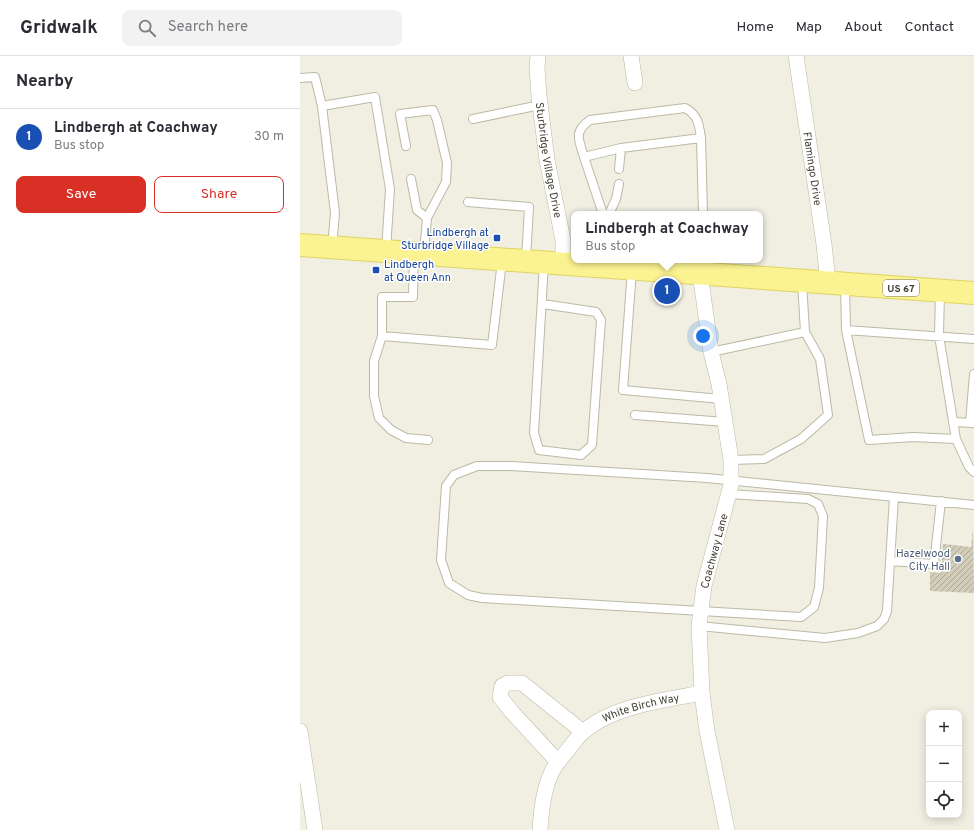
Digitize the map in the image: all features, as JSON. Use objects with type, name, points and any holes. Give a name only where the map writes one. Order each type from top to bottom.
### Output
[{"type":"main road","name":"US 67","points":[[300,245],[544,262],[571,262]]},
{"type":"main road","name":"US 67","points":[[604,263],[632,268],[700,270],[837,283],[974,293]]},
{"type":"street","name":"Sturbridge Village Drive","points":[[538,56],[537,68],[540,105],[547,160],[563,240],[544,262]]},
{"type":"street","points":[[632,56],[635,83]]},
{"type":"street","name":"Flamingo Drive","points":[[796,56],[823,236],[837,283]]},
{"type":"street","name":"Coachway Lane","points":[[700,270],[711,352],[721,399],[731,460],[730,487],[704,586],[700,619],[702,693],[707,731],[727,830]]},
{"type":"street","points":[[558,762],[507,707],[500,697],[502,686],[508,683],[522,683],[583,732]]},
{"type":"street","name":"White Birch Way","points":[[540,830],[542,805],[550,775],[558,762],[583,732],[602,720],[625,710],[656,701],[702,693]]},
{"type":"street","points":[[300,730],[315,830]]},
{"type":"lane","points":[[300,78],[315,77],[322,106],[335,214],[332,247]]},
{"type":"lane","points":[[322,106],[375,97],[390,189],[386,251]]},
{"type":"lane","points":[[473,119],[540,105]]},
{"type":"lane","points":[[602,211],[578,137],[581,126],[590,120],[685,108],[693,112],[698,121],[701,138],[703,211]]},
{"type":"lane","points":[[406,146],[400,114],[433,110],[437,120],[447,163],[446,182],[427,218],[419,253],[413,297],[382,297],[382,336],[374,361],[374,396],[379,418],[391,430],[406,438],[428,440]]},
{"type":"lane","points":[[584,157],[621,148],[701,138]]},
{"type":"lane","points":[[620,169],[621,148]]},
{"type":"lane","points":[[411,179],[417,210],[427,218]]},
{"type":"lane","points":[[610,211],[616,199],[618,184]]},
{"type":"lane","points":[[468,202],[529,207],[544,262],[543,304],[534,434],[539,450],[581,455],[592,445],[601,320],[596,312],[543,304]]},
{"type":"lane","points":[[382,336],[492,344],[503,258]]},
{"type":"lane","points":[[632,268],[623,390],[721,399]]},
{"type":"lane","points":[[731,460],[764,459],[801,439],[828,415],[820,359],[805,332],[802,280]]},
{"type":"lane","points":[[837,283],[869,440],[913,437],[956,439]]},
{"type":"lane","points":[[940,291],[939,336],[956,439],[969,467],[974,472]]},
{"type":"lane","points":[[846,330],[974,338]]},
{"type":"lane","points":[[711,352],[805,332]]},
{"type":"lane","points":[[953,422],[972,423],[974,374]]},
{"type":"lane","points":[[635,414],[725,422]]},
{"type":"lane","points":[[894,497],[887,611],[884,618],[877,626],[858,633],[825,638],[700,619],[482,598],[468,595],[449,583],[442,560],[446,486],[454,475],[465,469],[477,466],[492,466],[730,487],[894,497],[974,505]]},
{"type":"lane","points":[[700,619],[801,617],[814,607],[819,588],[823,516],[818,504],[808,499],[730,487]]},
{"type":"lane","points":[[890,561],[934,564],[941,501]]},
{"type":"building","name":"Hazelwood City Hall","points":[[973,529],[974,593],[930,591],[930,572],[941,573],[943,544],[971,547]]},
{"type":"place","name":"Lindbergh at Sturbridge Village","points":[[497,238]]},
{"type":"place","name":"Lindbergh at Queen Ann","points":[[376,270]]},
{"type":"place","name":"Lindbergh at Coachway","points":[[667,291]]},
{"type":"place","name":"Hazelwood City Hall","points":[[958,559]]}]
